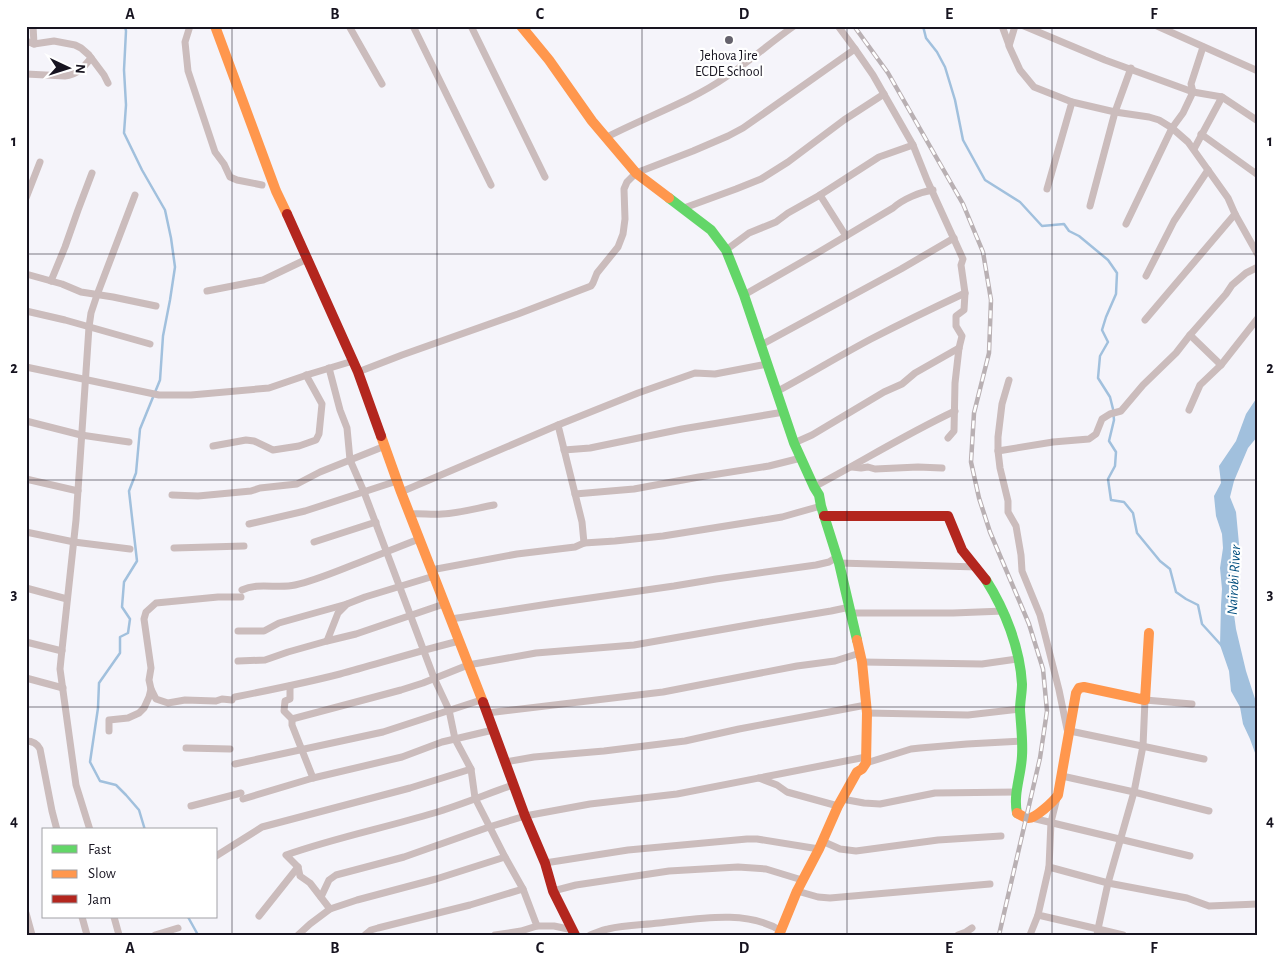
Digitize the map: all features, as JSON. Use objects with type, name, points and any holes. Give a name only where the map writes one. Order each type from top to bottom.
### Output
[{"type":"street","points":[[33,26],[34,44]]},
{"type":"street","points":[[190,26],[186,42],[188,71],[215,152],[224,164],[230,177],[262,185]]},
{"type":"street","points":[[215,26],[276,191],[358,372],[401,492],[525,816],[545,863],[553,890],[574,932]]},
{"type":"street","points":[[349,26],[382,84]]},
{"type":"street","points":[[413,26],[491,185]]},
{"type":"street","points":[[472,26],[545,177]]},
{"type":"street","points":[[521,26],[549,60],[605,138],[636,172],[711,230],[726,250],[744,294],[794,443],[819,495],[822,511],[838,560],[861,658],[867,709],[866,760],[862,769],[856,772],[840,803],[821,845],[802,880],[780,933],[774,927],[749,919],[703,918],[607,929],[590,935]]},
{"type":"street","points":[[605,138],[693,97],[726,78],[794,26]]},
{"type":"street","points":[[838,26],[873,75],[913,144],[927,180],[963,259],[961,265],[965,293],[964,310],[956,316],[956,326],[962,336],[955,388],[954,431],[948,438]]},
{"type":"street","points":[[1002,26],[1020,70],[1034,87],[1072,102],[1159,120],[1188,142],[1228,198],[1258,255]]},
{"type":"street","points":[[1009,46],[1015,26]]},
{"type":"street","points":[[1024,26],[1105,60],[1194,92],[1222,98],[1258,121]]},
{"type":"street","points":[[1158,27],[1258,72]]},
{"type":"street","points":[[26,41],[34,44],[54,41],[75,44],[91,58],[108,83]]},
{"type":"street","points":[[1126,224],[1172,128],[1183,113],[1194,92],[1191,84],[1203,47]]},
{"type":"street","points":[[358,372],[591,286],[596,273],[618,247],[623,234],[625,219],[624,189],[626,182],[636,172],[693,151],[743,128],[856,49]]},
{"type":"street","points":[[26,74],[71,76],[80,70],[91,58]]},
{"type":"street","points":[[1090,206],[1114,112],[1131,68]]},
{"type":"street","points":[[684,208],[761,178],[788,162],[844,120],[884,94]]},
{"type":"street","points":[[1194,149],[1222,98]]},
{"type":"street","points":[[1047,189],[1072,102]]},
{"type":"street","points":[[1201,134],[1258,175]]},
{"type":"street","points":[[726,250],[749,233],[776,222],[788,212],[820,195],[878,157],[913,144]]},
{"type":"street","points":[[26,198],[40,162]]},
{"type":"street","points":[[1146,276],[1174,221],[1208,170]]},
{"type":"street","points":[[51,281],[90,183],[92,173]]},
{"type":"street","points":[[744,294],[814,255],[893,208],[898,203],[922,192],[933,190]]},
{"type":"street","points":[[89,828],[76,785],[60,669],[74,542],[91,313],[135,195]]},
{"type":"street","points":[[820,195],[846,236]]},
{"type":"street","points":[[1145,320],[1235,214]]},
{"type":"street","points":[[760,345],[954,238]]},
{"type":"street","points":[[206,291],[263,280],[307,259]]},
{"type":"street","points":[[998,451],[1053,442],[1089,439],[1096,434],[1102,419],[1110,414],[1121,411],[1143,385],[1176,354],[1232,285],[1246,273],[1258,267]]},
{"type":"street","points":[[26,274],[62,284],[81,292],[113,296],[156,306]]},
{"type":"street","points":[[776,392],[922,312],[965,293]]},
{"type":"street","points":[[26,311],[150,344]]},
{"type":"street","points":[[1189,410],[1200,385],[1221,365],[1258,318]]},
{"type":"street","points":[[1190,336],[1221,365]]},
{"type":"street","points":[[794,443],[812,435],[884,392],[902,384],[915,373],[959,348]]},
{"type":"street","points":[[26,367],[159,395],[190,395],[269,388],[353,361]]},
{"type":"street","points":[[401,492],[558,424],[654,387],[695,373],[715,374],[767,364]]},
{"type":"street","points":[[329,368],[340,410],[347,428],[350,460],[376,522],[434,678],[449,710],[455,739],[471,769],[475,798],[523,889],[537,926]]},
{"type":"street","points":[[213,446],[246,440],[254,441],[273,450],[299,446],[316,440],[319,434],[322,404],[306,375]]},
{"type":"street","points":[[1009,380],[1000,416],[998,436],[1000,468],[1008,501],[1008,512],[1016,526],[1022,571],[1040,615],[1069,734]]},
{"type":"street","points":[[814,487],[954,411]]},
{"type":"street","points":[[564,450],[590,448],[682,429],[784,412]]},
{"type":"street","points":[[26,421],[81,435],[129,442]]},
{"type":"street","points":[[558,424],[582,522],[584,543]]},
{"type":"street","points":[[172,496],[208,496],[297,484],[385,446]]},
{"type":"street","points":[[575,494],[634,489],[769,466],[801,458]]},
{"type":"street","points":[[852,467],[918,466],[942,468]]},
{"type":"street","points":[[26,479],[78,491]]},
{"type":"street","points":[[249,524],[305,511],[397,481]]},
{"type":"street","points":[[410,514],[442,514],[494,505]]},
{"type":"street","points":[[238,631],[264,631],[279,623],[347,604],[432,573],[517,554],[575,547],[584,543],[663,536],[822,511],[948,516],[965,554],[989,583],[1004,611],[1017,659],[1022,684],[1020,709],[1021,768],[1016,792],[1015,807],[1017,813],[1026,818],[1051,822],[1190,856]]},
{"type":"street","points":[[314,542],[376,522]]},
{"type":"street","points":[[26,532],[74,542],[130,549]]},
{"type":"street","points":[[419,539],[328,576],[296,585],[252,587],[241,594],[156,603],[146,612],[144,619],[151,668],[148,680],[151,689],[156,699],[168,703],[184,700],[216,701],[338,675],[458,641]]},
{"type":"street","points":[[174,548],[244,546]]},
{"type":"street","points":[[451,619],[716,578],[816,565],[838,560],[977,568]]},
{"type":"street","points":[[26,588],[67,599]]},
{"type":"street","points":[[327,641],[338,612],[347,604]]},
{"type":"street","points":[[238,661],[265,660],[356,634],[444,604]]},
{"type":"street","points":[[292,719],[401,690],[468,665],[536,653],[634,645],[831,611],[953,614],[1004,611]]},
{"type":"street","points":[[1098,932],[1108,883],[1134,792],[1143,746],[1149,633]]},
{"type":"street","points":[[26,642],[62,651]]},
{"type":"street","points":[[487,713],[654,694],[790,668],[861,658],[982,664],[1017,659]]},
{"type":"street","points":[[26,678],[63,688]]},
{"type":"street","points":[[290,686],[290,698],[285,701],[284,711],[292,719],[292,725],[313,778]]},
{"type":"street","points":[[1030,935],[1038,914],[1049,867],[1051,822],[1062,776],[1078,690],[1082,687],[1145,700],[1192,704]]},
{"type":"street","points":[[109,732],[110,720],[128,718],[139,713],[144,708],[151,689]]},
{"type":"street","points":[[235,764],[383,732],[482,700]]},
{"type":"street","points":[[505,762],[534,757],[685,742],[747,727],[867,709],[968,715],[1020,709]]},
{"type":"street","points":[[191,806],[242,796],[402,757],[436,744],[493,730]]},
{"type":"street","points":[[1069,734],[1143,746],[1204,759]]},
{"type":"street","points":[[26,741],[32,741],[40,749],[56,828]]},
{"type":"street","points":[[321,897],[329,880],[336,875],[404,857],[525,816],[590,804],[677,794],[866,760],[911,749],[973,743],[1022,741]]},
{"type":"street","points":[[186,748],[230,749]]},
{"type":"street","points":[[218,855],[262,827],[410,788],[471,769]]},
{"type":"street","points":[[1062,776],[1208,811]]},
{"type":"street","points":[[758,778],[777,785],[787,792],[840,803],[880,804],[935,793],[1016,792]]},
{"type":"street","points":[[330,909],[310,883],[300,876],[298,867],[286,855],[334,839],[435,813],[513,785]]},
{"type":"street","points":[[1032,818],[1052,803],[1058,795]]},
{"type":"street","points":[[545,863],[628,850],[747,839],[821,845],[856,851],[938,840],[1001,836]]},
{"type":"street","points":[[298,935],[330,909],[505,857]]},
{"type":"street","points":[[259,916],[298,867]]},
{"type":"street","points":[[553,890],[669,871],[738,867],[766,869],[802,880]]},
{"type":"street","points":[[1049,867],[1108,883],[1187,898],[1209,906],[1258,904]]},
{"type":"street","points":[[797,891],[818,897],[830,898],[990,884]]},
{"type":"street","points":[[365,935],[371,930],[470,905],[523,889]]},
{"type":"street","points":[[26,913],[32,935]]},
{"type":"street","points":[[1038,914],[1098,932],[1123,935]]},
{"type":"street","points":[[82,918],[87,935]]},
{"type":"street","points":[[114,918],[119,935]]},
{"type":"street","points":[[495,935],[521,931],[537,926],[554,926],[574,932]]},
{"type":"street","points":[[554,926],[556,935]]},
{"type":"street","points":[[155,935],[178,928]]},
{"type":"street","points":[[958,935],[972,928]]},
{"type":"water","name":"Nairobi River","points":[[1258,396],[1257,437],[1248,448],[1234,481],[1230,497],[1236,512],[1239,544],[1233,607],[1246,671],[1258,708],[1258,761],[1243,724],[1240,707],[1231,691],[1229,671],[1220,645],[1222,589],[1220,568],[1223,548],[1214,496],[1221,483],[1219,466],[1236,441],[1246,414]]},
{"type":"waterway","points":[[125,26],[124,70],[126,105],[124,133],[142,170],[165,210],[175,267],[163,336],[160,380],[140,429],[136,473],[129,491],[137,561],[124,582],[122,607],[130,619],[128,633],[120,637],[120,653],[99,683],[98,708],[90,762],[100,781],[116,785],[139,810],[144,828]]},
{"type":"waterway","points":[[923,26],[926,38],[937,52],[945,67],[955,100],[963,140],[985,180],[1020,202],[1042,226],[1064,224],[1069,231],[1079,236],[1108,260],[1117,273],[1116,294],[1102,330],[1108,342],[1100,356],[1098,378],[1110,397],[1113,409],[1114,420],[1109,441],[1116,452],[1115,466],[1108,479],[1111,500],[1124,502],[1133,513],[1137,533],[1160,561],[1170,569],[1176,592],[1198,605],[1202,624],[1222,646]]},
{"type":"waterway","points":[[189,918],[198,935]]},
{"type":"railway","points":[[854,26],[888,73],[963,204],[983,252],[991,300],[989,353],[974,413],[971,462],[979,498],[990,532],[1029,624],[1043,669],[1047,711],[1040,758],[999,935]]},
{"type":"traffic: fast","points":[[669,198],[711,230],[726,250],[744,295],[794,443],[819,495],[839,563],[857,640]]},
{"type":"traffic: fast","points":[[986,580],[1005,617],[1015,643],[1021,670],[1022,750],[1016,799],[1017,813]]},
{"type":"traffic: slow","points":[[215,26],[276,191],[287,214]]},
{"type":"traffic: slow","points":[[521,26],[549,60],[592,121],[636,173],[669,198]]},
{"type":"traffic: slow","points":[[381,436],[483,702]]},
{"type":"traffic: slow","points":[[1017,813],[1025,818],[1031,818],[1044,809],[1058,795],[1076,693],[1079,688],[1084,687],[1145,700],[1149,633]]},
{"type":"traffic: slow","points":[[779,935],[797,891],[819,849],[838,806],[857,772],[866,763],[867,713],[862,662],[857,640]]},
{"type":"traffic: jam","points":[[287,214],[358,372],[381,436]]},
{"type":"traffic: jam","points":[[824,516],[948,516],[962,550],[986,580]]},
{"type":"traffic: jam","points":[[483,702],[525,816],[545,863],[553,891],[575,935]]},
{"type":"place","name":"Jehova Jire ECDE School","points":[[729,40]]}]
